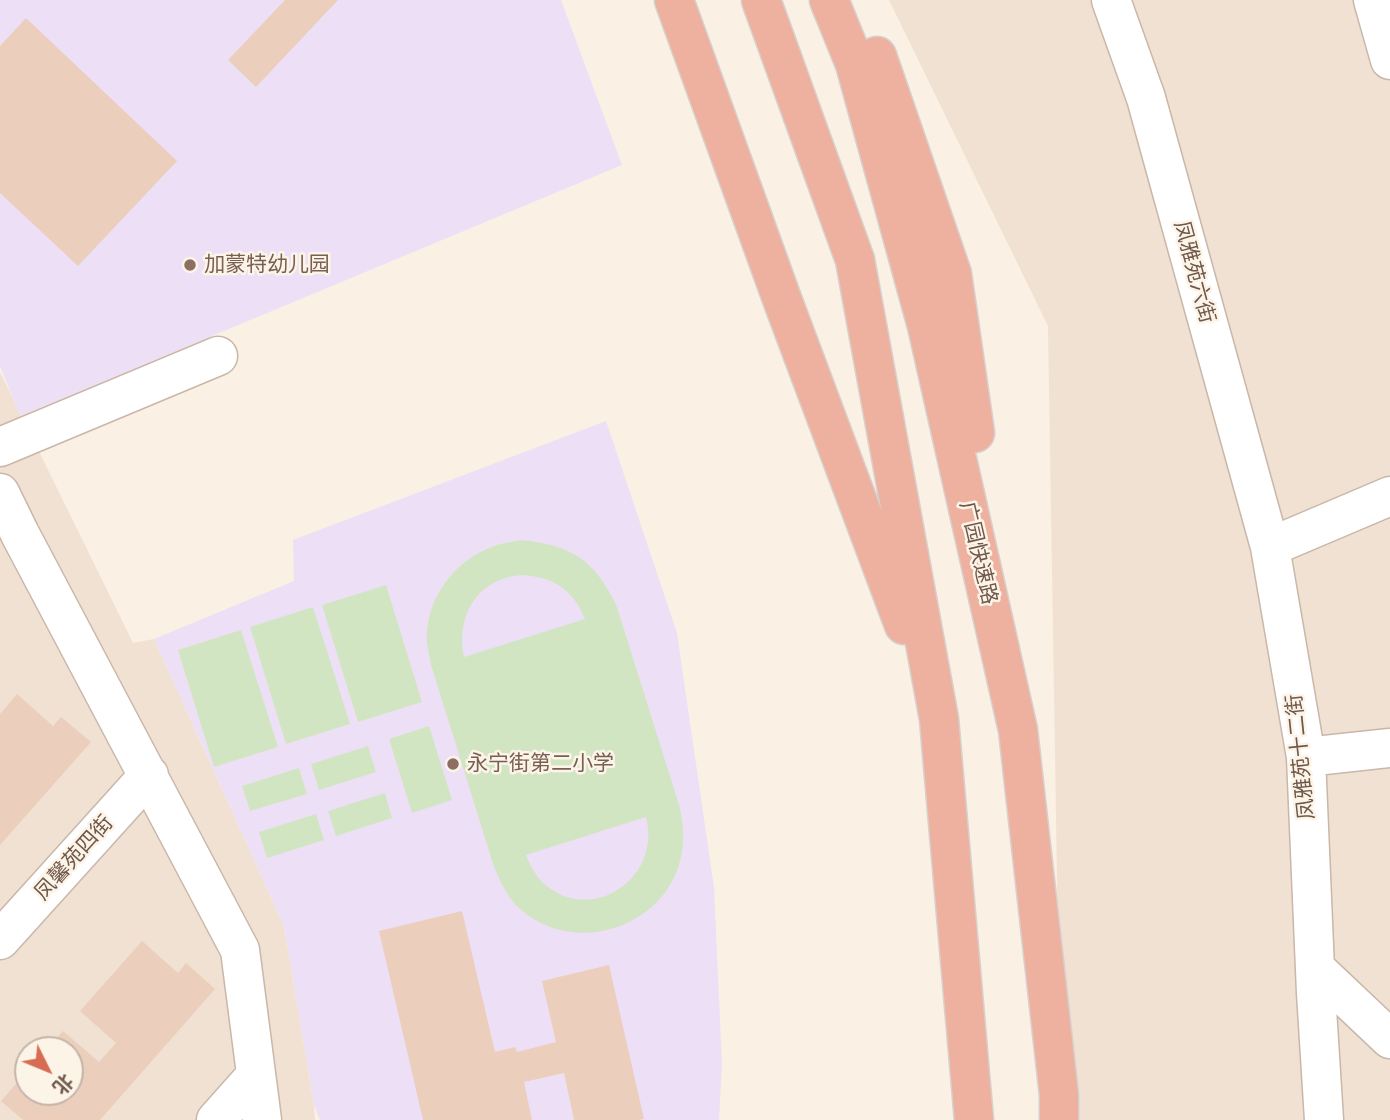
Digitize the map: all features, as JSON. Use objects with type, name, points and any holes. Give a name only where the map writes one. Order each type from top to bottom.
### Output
[{"type":"highway","points":[[674,0],[939,719]]},
{"type":"highway","points":[[761,0],[855,260],[939,719],[974,1120]]},
{"type":"highway","name":"广园快速路","points":[[829,0],[855,64],[927,326],[1018,730],[1059,1095],[1059,1120]]},
{"type":"highway","points":[[858,0],[952,274],[1018,730]]},
{"type":"street","name":"凤雅苑六街","points":[[1111,0],[1146,98],[1270,547]]},
{"type":"street","points":[[1373,0],[1390,60]]},
{"type":"street","points":[[0,447],[218,356]]},
{"type":"street","points":[[0,493],[10,545],[149,775],[240,950],[262,1120]]},
{"type":"street","points":[[1270,547],[1390,496]]},
{"type":"street","name":"凤雅苑十二街","points":[[1270,547],[1306,757],[1324,1120]]},
{"type":"street","points":[[1306,757],[1390,748]]},
{"type":"street","name":"凤馨苑四街","points":[[0,940],[149,775]]},
{"type":"street","points":[[1315,968],[1390,1039]]},
{"type":"street","points":[[216,1120],[256,1074]]},
{"type":"shaded area","name":"加蒙特幼儿园","points":[[0,0],[561,0],[622,165],[20,416],[0,366]]},
{"type":"shaded area","points":[[889,0],[1390,0],[1390,1120],[1061,1120],[1048,326]]},
{"type":"shaded area","points":[[0,372],[133,643],[154,639],[284,926],[315,1120],[0,1120]]},
{"type":"shaded area","name":"永宁街第二小学","points":[[606,421],[677,633],[714,888],[722,1064],[719,1120],[320,1120],[314,1105],[284,926],[154,639],[294,581],[293,540]]},
{"type":"green space","points":[[521,540],[539,542],[568,551],[590,566],[609,591],[617,607],[680,808],[683,845],[672,882],[657,902],[637,918],[615,928],[590,933],[565,931],[541,923],[511,899],[494,867],[431,665],[427,628],[436,597],[444,584],[466,561],[480,552]],"holes":[[[522,575],[543,578],[561,586],[574,600],[585,619],[464,657],[462,645],[465,620],[475,599],[494,583]],[[646,817],[648,839],[643,860],[633,876],[618,889],[601,897],[582,900],[562,895],[540,880],[526,855]]]},
{"type":"green space","points":[[386,585],[422,702],[358,722],[322,605]]},
{"type":"green space","points":[[313,607],[350,724],[286,744],[250,627]]},
{"type":"green space","points":[[241,630],[278,747],[214,767],[178,650]]},
{"type":"green space","points":[[429,726],[452,800],[412,813],[389,739]]},
{"type":"green space","points":[[368,746],[376,772],[319,790],[311,764]]},
{"type":"green space","points":[[299,768],[307,794],[250,811],[242,786]]},
{"type":"green space","points":[[385,793],[392,818],[336,836],[328,811]]},
{"type":"green space","points":[[316,814],[324,840],[267,858],[259,832]]},
{"type":"building","points":[[285,0],[338,0],[256,87],[228,60]]},
{"type":"building","points":[[26,18],[177,161],[78,266],[0,193],[0,46]]},
{"type":"building","points":[[17,694],[53,726],[61,717],[91,742],[0,845],[0,714]]},
{"type":"building","points":[[462,911],[495,1052],[515,1047],[517,1052],[556,1042],[542,981],[609,965],[644,1119],[574,1120],[564,1073],[524,1082],[532,1120],[423,1120],[379,931]]},
{"type":"building","points":[[142,941],[178,973],[186,963],[215,989],[100,1120],[23,1120],[1,1101],[14,1086],[14,1106],[84,1106],[84,1049],[99,1062],[116,1043],[80,1011]]},
{"type":"place","name":"加蒙特幼儿园","points":[[190,265]]},
{"type":"place","name":"永宁街第二小学","points":[[453,764]]}]
